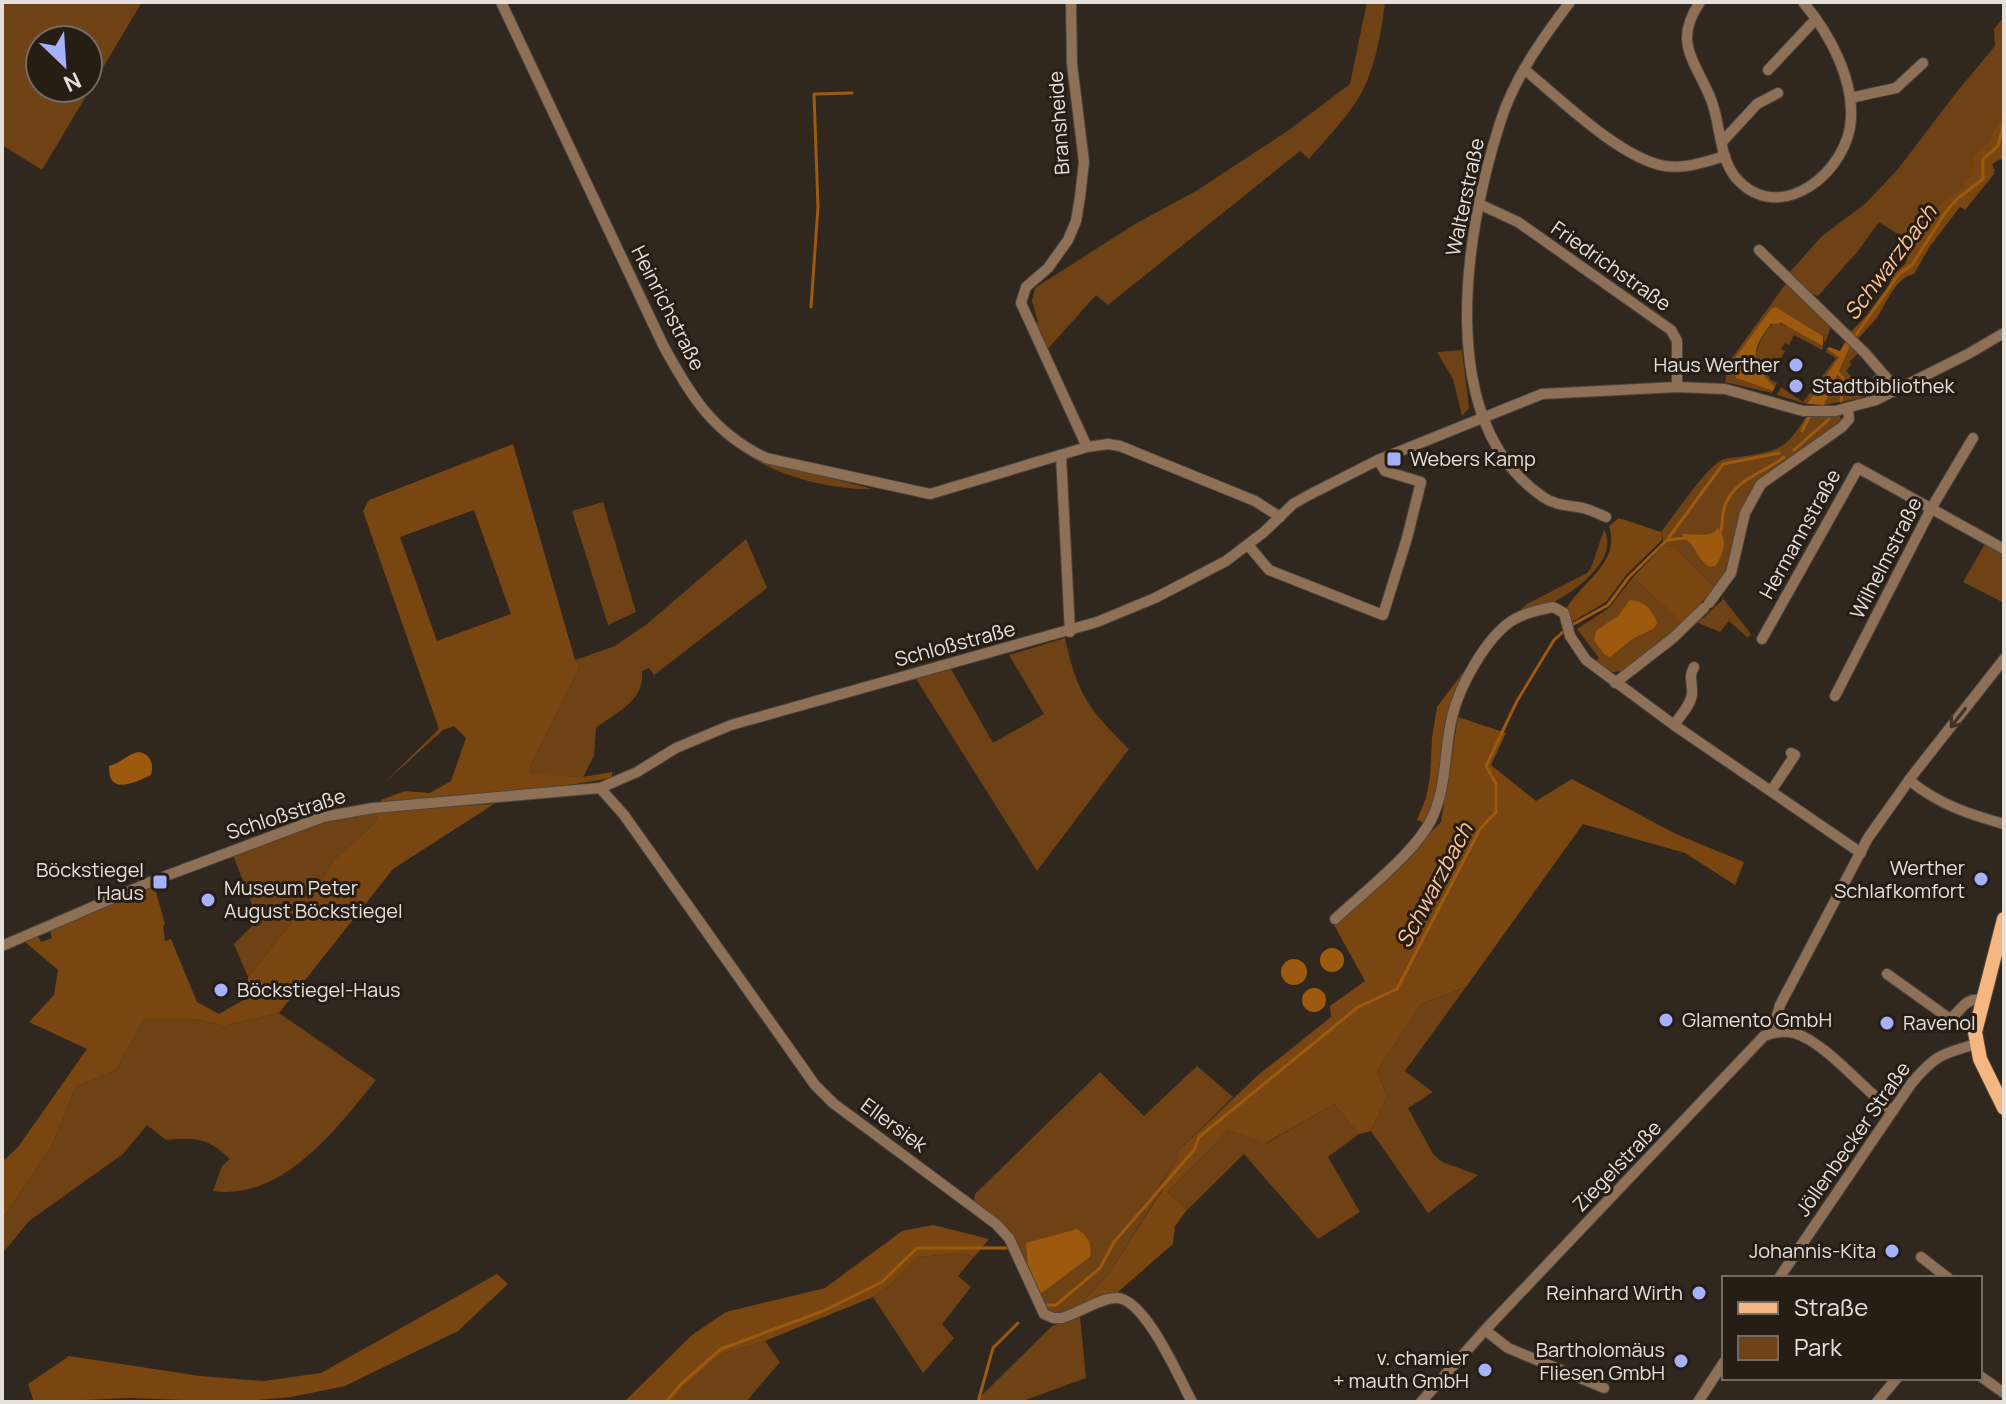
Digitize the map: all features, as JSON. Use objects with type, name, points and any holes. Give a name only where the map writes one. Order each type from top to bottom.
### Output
[{"type":"main road","points":[[2004,919],[1977,1019],[1976,1044],[2004,1108]]},
{"type":"street","name":"Heinrichstraße","points":[[501,2],[660,339],[680,376],[727,436],[766,458],[930,494],[1087,447],[1108,444],[1120,446],[1255,501],[1280,517]]},
{"type":"street","name":"Bransheide","points":[[1071,2],[1072,64],[1084,162],[1080,197],[1076,221],[1068,240],[1048,268],[1026,287],[1021,303],[1087,447]]},
{"type":"street","name":"Walterstraße","points":[[1570,2],[1543,37],[1524,69],[1500,121],[1479,204],[1468,273],[1469,360],[1481,418],[1506,463],[1536,492],[1553,503],[1582,508],[1606,517]]},
{"type":"street","points":[[1700,2],[1686,27],[1686,40],[1693,64],[1711,98],[1725,156],[1734,175],[1755,193],[1784,197],[1810,188],[1826,174],[1840,156],[1851,124],[1850,98],[1843,71],[1816,19],[1803,2]]},
{"type":"street","points":[[1768,70],[1816,19]]},
{"type":"street","points":[[1850,98],[1896,88],[1923,63]]},
{"type":"street","points":[[1524,69],[1618,145],[1647,162],[1679,167],[1725,156]]},
{"type":"street","points":[[1722,142],[1757,104],[1778,93]]},
{"type":"street","name":"Friedrichstraße","points":[[1479,204],[1518,222],[1671,330],[1677,341],[1677,387]]},
{"type":"street","points":[[1759,250],[1897,390]]},
{"type":"street","name":"Schloßstraße","points":[[2,946],[159,878],[334,814],[360,809],[600,788],[637,772],[676,748],[731,725],[1070,632],[1168,592],[1226,561],[1309,495],[1378,460],[1542,394],[1677,387],[1725,389],[1803,411],[1835,411],[1897,390],[2004,333]]},
{"type":"street","points":[[1615,683],[1662,647],[1706,605],[1731,573],[1745,513],[1761,484],[1842,427],[1849,419],[1848,409]]},
{"type":"street","name":"Wilhelmstraße","points":[[1835,696],[1932,507],[1973,438]]},
{"type":"street","points":[[1061,455],[1070,632]]},
{"type":"street","points":[[1248,545],[1269,570],[1383,615],[1421,482],[1385,471],[1378,460]]},
{"type":"street","name":"Hermannstraße","points":[[1762,639],[1858,468],[2004,549]]},
{"type":"street","points":[[1335,919],[1410,847],[1432,820],[1439,799],[1452,716],[1464,684],[1494,638],[1515,618],[1553,607],[1561,609],[1570,636],[1586,660],[1674,725],[1861,853]]},
{"type":"street","points":[[1893,1111],[1817,1046],[1798,1034],[1778,1031],[1776,1019],[1780,1005],[1861,853],[1909,780],[2004,659]]},
{"type":"street","points":[[1674,725],[1690,702],[1690,674],[1694,667]]},
{"type":"street","points":[[1771,791],[1795,755],[1791,753]]},
{"type":"street","points":[[1909,780],[1939,802],[2004,824]]},
{"type":"street","name":"Ellersiek","points":[[600,788],[624,815],[815,1085],[833,1103],[996,1224],[1012,1246],[1044,1314],[1053,1318],[1078,1313],[1113,1297],[1127,1300],[1133,1305],[1163,1346],[1192,1402]]},
{"type":"street","points":[[1887,974],[1950,1019],[1968,1001],[1982,1000]]},
{"type":"street","name":"Ziegelstraße","points":[[1421,1402],[1485,1330],[1764,1036],[1778,1031]]},
{"type":"street","name":"Jöllenbecker Straße","points":[[1780,1276],[1929,1063],[1940,1055],[1976,1044]]},
{"type":"street","points":[[1921,1257],[1945,1276]]},
{"type":"street","points":[[1485,1330],[1508,1348],[1604,1388]]},
{"type":"street","points":[[1698,1402],[1722,1365]]},
{"type":"street","points":[[1982,1377],[2004,1393]]},
{"type":"street","points":[[1877,1402],[1895,1380]]},
{"type":"green space","points":[[2,2],[142,2],[104,66],[104,24],[24,24],[24,104],[81,104],[42,170],[2,145]]},
{"type":"green space","points":[[1367,2],[1385,2],[1372,69],[1354,105],[1309,159],[1300,151],[1108,305],[1096,295],[1045,352],[1033,324],[1038,322],[1032,301],[1035,288],[1135,224],[1196,191],[1289,130],[1350,84]]},
{"type":"green space","points":[[2003,18],[2004,160],[1992,164],[1995,171],[1963,187],[1939,204],[1913,244],[1879,222],[1818,296],[1810,293],[1789,273],[1822,236],[1865,204],[1898,169],[1995,46],[1994,29]]},
{"type":"green space","points":[[1787,282],[1831,327],[1825,343],[1823,336],[1776,307],[1772,308],[1736,378],[1772,393],[1725,382],[1729,362]]},
{"type":"green space","points":[[1776,322],[1803,333],[1823,346],[1822,350],[1794,335],[1789,345],[1785,343],[1781,349],[1785,351],[1778,364],[1770,361],[1765,371],[1777,383],[1775,387],[1759,370],[1756,352],[1768,328]]},
{"type":"green space","points":[[1851,344],[1860,352],[1850,361],[1851,365],[1846,371],[1862,386],[1866,382],[1871,387],[1877,382],[1872,377],[1877,373],[1886,387],[1857,399],[1824,405]]},
{"type":"green space","points":[[1827,349],[1840,357],[1807,404],[1777,395],[1781,387],[1803,402],[1836,358],[1826,352]]},
{"type":"green space","points":[[1462,350],[1469,408],[1462,416],[1453,379],[1437,352]]},
{"type":"green space","points":[[1839,415],[1842,421],[1759,482],[1728,570],[1715,587],[1675,548],[1664,545],[1661,532],[1699,481],[1716,464],[1728,458],[1759,454],[1782,446],[1806,417]]},
{"type":"green space","points":[[752,458],[873,489],[810,481]]},
{"type":"green space","points":[[603,502],[636,612],[608,625],[572,511]]},
{"type":"green space","points":[[1604,530],[1606,551],[1585,581],[1551,603],[1514,615],[1527,604],[1587,573]]},
{"type":"green space","points":[[746,539],[767,588],[654,675],[649,668],[642,671],[642,681],[634,698],[596,728],[594,756],[583,777],[530,775],[530,767],[580,666],[575,660],[615,646],[647,624]]},
{"type":"green space","points":[[1985,544],[2004,555],[2004,603],[1963,582]]},
{"type":"green space","points":[[1633,577],[1683,624],[1628,670],[1606,673],[1593,663],[1599,658],[1577,629],[1609,608]]},
{"type":"green space","points":[[1722,597],[1751,634],[1748,638],[1729,621],[1720,632],[1696,622],[1722,601]]},
{"type":"green space","points":[[1065,638],[1074,673],[1086,700],[1129,749],[1037,871],[916,679],[951,669],[993,743],[1044,714],[1009,655]]},
{"type":"green space","points":[[378,811],[375,823],[334,860],[307,903],[248,977],[234,944],[258,920],[233,855],[321,821]]},
{"type":"green space","points":[[1466,987],[1405,1071],[1433,1092],[1408,1108],[1433,1154],[1442,1162],[1478,1175],[1428,1213],[1371,1131],[1387,1096],[1377,1072],[1421,1004]]},
{"type":"green space","points":[[279,1013],[376,1080],[326,1139],[306,1157],[263,1185],[239,1191],[213,1191],[222,1166],[230,1159],[201,1140],[166,1140],[147,1125],[123,1154],[29,1221],[2,1254],[2,1219],[52,1145],[76,1086],[115,1071],[144,1019],[195,1019],[224,1026]]},
{"type":"green space","points":[[1197,1066],[1233,1097],[1178,1151],[1177,1161],[1160,1184],[1163,1188],[1108,1275],[1084,1300],[1086,1306],[1057,1314],[1045,1310],[1029,1281],[1014,1237],[974,1200],[975,1194],[1100,1072],[1144,1116]]},
{"type":"green space","points":[[1334,1104],[1359,1134],[1328,1157],[1360,1212],[1318,1239],[1244,1154],[1187,1210],[1168,1192],[1228,1130],[1267,1143]]},
{"type":"green space","points":[[963,1253],[974,1257],[958,1276],[971,1287],[942,1324],[954,1338],[923,1373],[873,1297],[890,1285],[917,1257]]},
{"type":"green space","points":[[1080,1316],[1086,1378],[1020,1402],[975,1402],[1052,1326]]},
{"type":"green space","points":[[765,1341],[780,1362],[746,1402],[673,1402],[684,1387],[722,1354]]},
{"type":"shaded area","points":[[2004,112],[2004,160],[1992,164],[1994,174],[1965,210],[1960,207],[1930,246],[1914,274],[1901,281],[1875,320],[1856,341],[1849,334],[1867,315],[1893,275],[1905,264],[1913,244],[1939,204],[1963,187],[1964,181],[1972,176],[1973,156],[1988,143]]},
{"type":"shaded area","points":[[1776,307],[1823,336],[1823,346],[1781,323],[1771,324],[1759,342],[1756,357],[1761,371],[1775,387],[1773,391],[1736,378],[1732,362],[1772,308]]},
{"type":"shaded area","points":[[1847,339],[1851,344],[1824,405],[1807,404],[1839,357],[1827,349],[1840,351]]},
{"type":"shaded area","points":[[513,444],[575,660],[580,666],[530,767],[530,774],[583,777],[612,772],[612,778],[530,791],[381,803],[381,800],[405,791],[430,793],[451,781],[466,738],[454,726],[443,730],[383,784],[439,729],[363,511],[369,500]],"holes":[[[474,510],[511,614],[437,641],[400,537]]]},
{"type":"shaded area","points":[[1619,518],[1661,532],[1662,540],[1627,574],[1606,602],[1572,622],[1567,608],[1605,561],[1610,550],[1609,526]]},
{"type":"shaded area","points":[[1718,528],[1723,537],[1723,552],[1715,566],[1710,567],[1683,538],[1683,534],[1707,534]]},
{"type":"shaded area","points":[[1664,545],[1675,548],[1715,587],[1683,624],[1633,577]]},
{"type":"shaded area","points":[[1630,600],[1648,608],[1657,624],[1610,657],[1594,640],[1596,631],[1618,616]]},
{"type":"shaded area","points":[[1480,650],[1461,682],[1435,799],[1424,823],[1417,820],[1430,777],[1437,707]]},
{"type":"shaded area","points":[[1458,717],[1506,733],[1491,765],[1536,801],[1572,779],[1676,834],[1744,862],[1735,885],[1685,853],[1583,824],[1466,987],[1421,1004],[1377,1072],[1387,1096],[1371,1131],[1359,1134],[1334,1104],[1266,1143],[1228,1130],[1168,1192],[1187,1210],[1175,1226],[1173,1244],[1118,1292],[1086,1306],[1084,1300],[1108,1275],[1163,1189],[1160,1185],[1177,1161],[1178,1151],[1257,1076],[1331,1017],[1330,1006],[1365,981],[1334,925],[1441,822]]},
{"type":"shaded area","points":[[139,752],[151,760],[151,775],[123,785],[113,781],[109,766]]},
{"type":"shaded area","points":[[494,804],[393,869],[279,1013],[224,1026],[195,1019],[144,1019],[115,1071],[76,1086],[52,1145],[2,1219],[2,1162],[18,1147],[87,1049],[29,1022],[54,995],[58,970],[25,942],[38,936],[41,942],[52,938],[50,931],[154,885],[165,924],[165,941],[171,939],[197,1002],[219,1014],[247,998],[248,977],[307,903],[334,860],[375,823],[378,811]]},
{"type":"shaded area","points":[[1332,948],[1340,952],[1344,960],[1340,968],[1332,972],[1324,968],[1320,960],[1324,952]]},
{"type":"shaded area","points":[[1294,959],[1303,963],[1307,972],[1303,981],[1294,985],[1285,981],[1281,972],[1285,963]]},
{"type":"shaded area","points":[[1309,988],[1319,988],[1326,995],[1326,1005],[1319,1012],[1309,1012],[1302,1005],[1302,995]]},
{"type":"shaded area","points":[[933,1225],[989,1239],[974,1257],[963,1253],[918,1257],[873,1297],[765,1341],[722,1354],[684,1387],[673,1402],[624,1402],[692,1335],[726,1312],[825,1288],[902,1231]]},
{"type":"shaded area","points":[[1077,1229],[1088,1241],[1090,1257],[1040,1294],[1028,1265],[1026,1243]]},
{"type":"shaded area","points":[[497,1274],[508,1284],[458,1331],[345,1386],[291,1397],[236,1402],[131,1398],[34,1402],[28,1384],[69,1356],[200,1376],[264,1381],[321,1373]]},
{"type":"waterway","points":[[811,307],[818,207],[814,94],[852,93]]},
{"type":"waterway","name":"Schwarzbach","points":[[1853,339],[1899,274],[1912,265],[1945,213],[1957,199],[1983,179],[1983,159],[1998,146],[2004,122]]},
{"type":"waterway","points":[[1836,371],[1843,378],[1841,401]]},
{"type":"waterway","name":"Schwarzbach","points":[[1802,431],[1810,415]]},
{"type":"waterway","points":[[1794,450],[1829,419]]},
{"type":"waterway","name":"Schwarzbach","points":[[1570,626],[1608,605],[1629,577],[1667,540],[1723,464],[1779,453]]},
{"type":"waterway","points":[[1721,531],[1725,505],[1736,488],[1784,457]]},
{"type":"waterway","points":[[1668,540],[1685,538]]},
{"type":"waterway","name":"Schwarzbach","points":[[1045,1305],[1056,1305],[1100,1268],[1114,1242],[1194,1150],[1199,1137],[1358,1007],[1397,989],[1480,829],[1496,812],[1496,784],[1486,766],[1517,701],[1554,640],[1564,631]]},
{"type":"waterway","points":[[666,1402],[681,1384],[721,1349],[823,1311],[882,1282],[917,1248],[1009,1248]]},
{"type":"waterway","name":"Schwarzbach","points":[[978,1402],[993,1348],[1018,1323]]},
{"type":"place","name":"Haus Werther","points":[[1796,365]]},
{"type":"place","name":"Stadtbibliothek","points":[[1796,386]]},
{"type":"place","name":"Webers Kamp","points":[[1394,459]]},
{"type":"place","name":"Werther Schlafkomfort","points":[[1981,879]]},
{"type":"place","name":"Böckstiegel Haus","points":[[160,882]]},
{"type":"place","name":"Museum Peter August Böckstiegel","points":[[208,900]]},
{"type":"place","name":"Böckstiegel-Haus","points":[[221,990]]},
{"type":"place","name":"Glamento GmbH","points":[[1666,1020]]},
{"type":"place","name":"Ravenol","points":[[1887,1023]]},
{"type":"place","name":"Johannis-Kita","points":[[1892,1251]]},
{"type":"place","name":"Reinhard Wirth","points":[[1699,1293]]},
{"type":"place","name":"Bartholomäus Fliesen GmbH","points":[[1681,1361]]},
{"type":"place","name":"v. chamier + mauth GmbH","points":[[1485,1370]]}]
